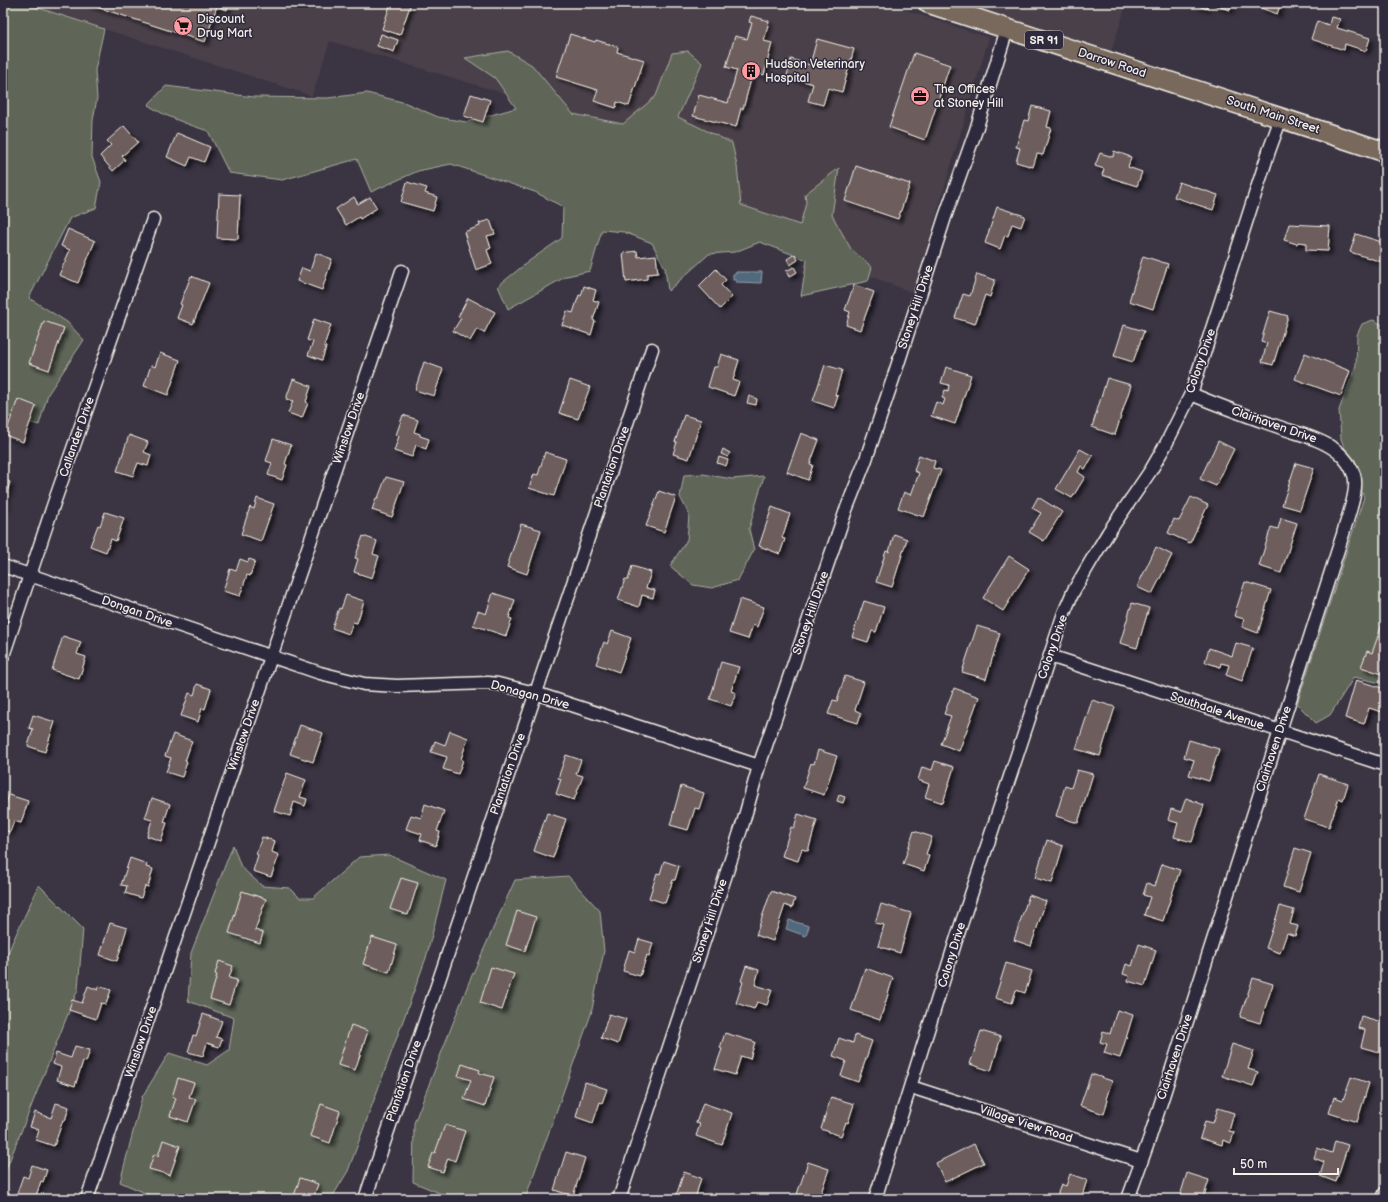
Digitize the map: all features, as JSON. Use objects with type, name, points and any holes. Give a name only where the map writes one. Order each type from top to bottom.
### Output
[{"type":"main road","name":"Darrow Road","points":[[928,3],[1160,78]]},
{"type":"main road","name":"South Main Street","points":[[1160,78],[1281,118],[1384,149]]},
{"type":"street","name":"Stoney Hill Drive","points":[[619,1199],[743,823],[759,766],[846,510],[865,462],[893,379],[945,217],[976,130],[1007,29]]},
{"type":"street","name":"Colony Drive","points":[[875,1199],[959,931],[1064,613],[1073,592],[1108,533],[1151,470],[1191,394],[1281,118]]},
{"type":"street","name":"Callander Drive","points":[[3,656],[54,502],[153,219]]},
{"type":"street","name":"Winslow Drive","points":[[87,1199],[402,271]]},
{"type":"street","name":"Plantation Drive","points":[[365,1199],[652,349]]},
{"type":"street","name":"Clairhaven Drive","points":[[1128,1199],[1153,1127],[1251,817],[1280,732],[1343,534],[1355,483],[1354,475],[1346,460],[1322,442],[1228,409],[1191,394]]},
{"type":"street","name":"Dongan Drive","points":[[3,566],[272,657]]},
{"type":"street","name":"Southdale Avenue","points":[[1050,656],[1385,765]]},
{"type":"street","name":"Donagan Drive","points":[[272,657],[320,673],[364,684],[397,686],[498,684],[535,694],[759,766]]},
{"type":"street","name":"Village View Road","points":[[911,1087],[1141,1161]]},
{"type":"street","points":[[1383,1199],[1385,1193]]},
{"type":"shaded area","points":[[23,3],[884,3],[989,38],[913,293],[712,213],[635,133],[330,41],[312,96]]},
{"type":"shaded area","points":[[944,3],[1127,3],[1110,55]]},
{"type":"green space","points":[[3,3],[23,3],[104,29],[95,70],[97,98],[93,120],[92,157],[101,182],[96,208],[70,218],[29,298],[67,322],[84,340],[48,394],[39,425],[3,415]]},
{"type":"green space","points":[[508,51],[532,65],[573,114],[623,124],[656,96],[672,53],[688,51],[702,63],[678,117],[732,143],[737,166],[741,205],[800,225],[806,203],[805,194],[839,168],[832,215],[851,249],[872,267],[868,281],[801,296],[807,260],[760,242],[735,252],[709,254],[668,291],[665,268],[652,243],[624,232],[602,230],[590,271],[567,276],[508,309],[498,286],[529,261],[562,238],[563,207],[535,192],[451,164],[418,171],[371,192],[357,159],[282,180],[229,173],[208,131],[169,117],[148,105],[166,86],[254,97],[328,98],[367,93],[406,103],[438,117],[466,122],[516,108],[495,78],[465,58]]},
{"type":"green space","points":[[1373,320],[1385,326],[1385,684],[1354,677],[1330,715],[1316,723],[1297,704],[1364,497],[1341,439],[1339,410],[1356,365],[1357,335],[1362,324]]},
{"type":"green space","points":[[703,474],[732,479],[764,476],[749,529],[754,550],[738,580],[712,588],[693,585],[670,566],[687,540],[689,514],[680,497],[684,475]]},
{"type":"green space","points":[[233,845],[241,867],[262,886],[290,888],[300,898],[313,898],[359,857],[389,855],[446,880],[426,958],[348,1171],[331,1199],[159,1199],[120,1182],[142,1097],[169,1053],[207,1065],[229,1050],[234,1018],[188,1001],[191,953]]},
{"type":"green space","points":[[568,876],[600,911],[604,951],[591,1014],[525,1199],[445,1199],[444,1195],[413,1182],[414,1123],[469,982],[515,880]]},
{"type":"green space","points":[[39,885],[83,929],[78,989],[3,1177],[3,967],[12,943]]},
{"type":"water","points":[[736,272],[762,272],[761,283],[736,282],[736,280],[733,280],[733,274],[736,274]]},
{"type":"water","points":[[789,920],[809,926],[806,936],[786,929]]},
{"type":"building","name":"Discount Drug Mart","points":[[84,3],[229,3],[227,10],[217,6],[205,42]]},
{"type":"building","points":[[391,3],[411,3],[400,35],[382,29]]},
{"type":"building","points":[[1190,3],[1208,3],[1207,9]]},
{"type":"building","points":[[1208,3],[1232,3],[1230,10]]},
{"type":"building","points":[[1262,3],[1281,3],[1277,14],[1261,8]]},
{"type":"building","name":"Hudson Veterinary Hospital","points":[[751,16],[769,21],[764,41],[772,43],[764,75],[753,72],[743,109],[741,108],[736,127],[693,116],[699,95],[728,103],[737,70],[726,67],[735,36],[747,39],[752,23],[749,22]]},
{"type":"building","points":[[1331,17],[1340,19],[1337,28],[1370,38],[1366,51],[1345,44],[1344,50],[1311,39],[1317,21],[1329,25]]},
{"type":"building","points":[[381,34],[398,40],[394,52],[377,46]]},
{"type":"building","points":[[570,34],[618,47],[617,52],[644,60],[629,106],[617,102],[616,108],[594,101],[598,90],[556,77]]},
{"type":"building","points":[[817,39],[854,49],[842,92],[828,88],[823,105],[808,101],[813,84],[787,76],[791,59],[810,65]]},
{"type":"building","name":"The Offices at Stoney Hill","points":[[914,53],[950,65],[925,140],[889,127]]},
{"type":"building","points":[[471,94],[490,100],[483,122],[464,116]]},
{"type":"building","points":[[1032,106],[1051,111],[1047,127],[1051,128],[1043,155],[1037,154],[1033,167],[1016,162],[1020,148],[1016,147],[1024,120],[1028,121]]},
{"type":"building","points":[[124,126],[138,142],[122,156],[125,160],[113,171],[100,156],[111,145],[107,141]]},
{"type":"building","points":[[177,133],[210,147],[204,162],[191,157],[187,166],[167,157]]},
{"type":"building","points":[[1114,151],[1131,157],[1128,167],[1142,172],[1137,186],[1102,175],[1104,169],[1095,166],[1100,153],[1113,157]]},
{"type":"building","points":[[856,166],[910,184],[898,219],[845,201]]},
{"type":"building","points":[[407,182],[427,188],[425,193],[437,197],[433,211],[401,202]]},
{"type":"building","points":[[1179,182],[1218,195],[1213,210],[1174,197]]},
{"type":"building","points":[[219,194],[240,195],[238,239],[217,238]]},
{"type":"building","points":[[354,197],[358,204],[370,197],[377,208],[360,219],[359,217],[346,225],[336,209]]},
{"type":"building","points":[[997,207],[1025,216],[1021,227],[1012,224],[1008,236],[1005,235],[1000,249],[985,243]]},
{"type":"building","points":[[490,220],[495,234],[487,236],[491,248],[487,250],[492,264],[476,270],[464,232],[480,226],[479,223]]},
{"type":"building","points":[[1289,224],[1330,226],[1328,251],[1306,250],[1306,243],[1298,242],[1297,244],[1284,240]]},
{"type":"building","points":[[68,229],[95,241],[78,283],[59,275],[70,250],[61,246]]},
{"type":"building","points":[[1356,234],[1385,243],[1385,263],[1350,252]]},
{"type":"building","points":[[637,251],[638,257],[656,255],[658,273],[647,274],[647,279],[626,282],[623,253]]},
{"type":"building","points":[[316,253],[332,259],[322,290],[297,281],[302,268],[310,271]]},
{"type":"building","points":[[795,254],[798,260],[790,265],[787,259]]},
{"type":"building","points":[[1143,256],[1168,264],[1153,309],[1129,301]]},
{"type":"building","points":[[794,267],[797,272],[789,277],[786,271]]},
{"type":"building","points":[[716,269],[726,280],[721,285],[732,297],[720,309],[699,286]]},
{"type":"building","points":[[977,274],[995,280],[990,297],[985,295],[975,324],[955,318],[963,294],[970,296]]},
{"type":"building","points":[[191,276],[209,283],[193,324],[177,318],[182,305],[180,304]]},
{"type":"building","points":[[854,285],[874,292],[860,330],[846,325],[850,312],[845,310]]},
{"type":"building","points":[[584,286],[596,290],[593,300],[599,302],[593,320],[595,321],[591,335],[562,325],[567,311],[573,313],[579,295],[581,296]]},
{"type":"building","points":[[468,298],[495,312],[484,333],[477,329],[470,341],[453,331],[461,318],[458,317]]},
{"type":"building","points":[[1270,311],[1288,316],[1273,365],[1262,362],[1267,343],[1261,341]]},
{"type":"building","points":[[314,319],[331,325],[324,346],[326,347],[322,360],[308,355],[313,342],[307,340]]},
{"type":"building","points":[[44,321],[64,328],[49,370],[29,363]]},
{"type":"building","points":[[1124,325],[1144,331],[1133,362],[1114,356]]},
{"type":"building","points":[[160,353],[180,360],[168,395],[144,386],[151,365],[155,367]]},
{"type":"building","points":[[1305,353],[1350,371],[1341,396],[1295,379]]},
{"type":"building","points":[[721,354],[739,360],[733,380],[739,382],[734,396],[708,387],[714,367],[717,367]]},
{"type":"building","points":[[424,362],[443,369],[434,396],[415,390]]},
{"type":"building","points":[[825,365],[842,370],[835,395],[838,396],[834,408],[813,401]]},
{"type":"building","points":[[946,367],[971,375],[955,424],[931,416],[936,402],[943,405],[945,399],[942,398],[945,390],[948,391],[949,385],[941,383]]},
{"type":"building","points":[[1107,378],[1131,385],[1115,435],[1092,427]]},
{"type":"building","points":[[293,379],[311,386],[306,402],[308,403],[302,418],[288,413],[293,401],[286,399]]},
{"type":"building","points":[[570,380],[590,387],[578,419],[559,413]]},
{"type":"building","points":[[749,396],[757,399],[756,405],[747,403]]},
{"type":"building","points":[[18,399],[36,406],[23,442],[5,435]]},
{"type":"building","points":[[403,415],[418,420],[414,432],[429,439],[426,449],[416,445],[412,457],[394,451],[399,436],[396,435]]},
{"type":"building","points":[[684,415],[701,420],[689,459],[673,454],[677,442],[675,442]]},
{"type":"building","points":[[801,433],[819,440],[810,464],[813,465],[808,480],[787,472]]},
{"type":"building","points":[[129,435],[148,442],[144,452],[151,455],[148,466],[138,463],[133,476],[117,471]]},
{"type":"building","points":[[273,439],[291,445],[282,480],[268,475],[272,463],[266,461]]},
{"type":"building","points":[[1218,441],[1234,449],[1216,486],[1200,479]]},
{"type":"building","points":[[723,449],[730,453],[728,457],[721,454]]},
{"type":"building","points":[[1080,449],[1093,456],[1085,469],[1081,466],[1078,472],[1085,477],[1072,498],[1056,489]]},
{"type":"building","points":[[545,452],[566,459],[554,496],[529,488],[534,474],[538,475]]},
{"type":"building","points":[[919,455],[935,461],[933,468],[941,470],[924,517],[898,508],[904,492],[911,495],[919,473],[914,471]]},
{"type":"building","points":[[719,457],[728,460],[726,466],[717,463]]},
{"type":"building","points":[[1296,463],[1314,468],[1300,510],[1282,505]]},
{"type":"building","points":[[386,477],[404,482],[392,517],[372,510]]},
{"type":"building","points":[[3,479],[10,482],[4,502],[6,503],[3,512]]},
{"type":"building","points":[[659,491],[676,497],[664,532],[646,526]]},
{"type":"building","points":[[1038,497],[1062,512],[1044,541],[1029,532],[1041,513],[1032,508]]},
{"type":"building","points":[[1191,497],[1208,505],[1190,543],[1168,533],[1174,519],[1179,521]]},
{"type":"building","points":[[257,498],[274,504],[261,541],[241,534],[250,507],[254,509]]},
{"type":"building","points":[[772,507],[790,514],[782,538],[785,539],[780,554],[759,546]]},
{"type":"building","points":[[105,512],[124,518],[116,541],[111,539],[106,552],[90,546]]},
{"type":"building","points":[[1281,518],[1297,523],[1281,573],[1259,566],[1271,527],[1278,529]]},
{"type":"building","points":[[521,524],[541,530],[527,574],[507,567]]},
{"type":"building","points":[[894,534],[907,539],[892,587],[876,582],[886,551],[889,552]]},
{"type":"building","points":[[363,536],[377,541],[373,554],[379,556],[372,578],[354,572],[358,559],[355,558]]},
{"type":"building","points":[[1156,547],[1172,555],[1152,594],[1137,587]]},
{"type":"building","points":[[1009,556],[1029,569],[1003,611],[983,598]]},
{"type":"building","points":[[240,559],[248,562],[249,559],[255,561],[250,576],[247,575],[240,596],[223,591],[230,569],[236,571]]},
{"type":"building","points":[[632,566],[651,572],[646,588],[655,590],[653,598],[642,595],[639,607],[618,600],[625,579],[628,580]]},
{"type":"building","points":[[1245,582],[1271,590],[1258,633],[1242,627],[1244,619],[1234,616]]},
{"type":"building","points":[[493,593],[515,600],[509,618],[512,619],[506,636],[473,625],[478,611],[486,614]]},
{"type":"building","points":[[346,595],[364,601],[357,623],[353,622],[349,634],[332,628],[339,608],[341,609]]},
{"type":"building","points":[[740,599],[764,607],[757,627],[753,625],[748,639],[729,633]]},
{"type":"building","points":[[864,601],[884,607],[876,632],[872,631],[868,642],[852,637]]},
{"type":"building","points":[[1132,603],[1149,608],[1137,648],[1120,643]]},
{"type":"building","points":[[1384,619],[1385,675],[1361,667],[1367,651],[1372,653]]},
{"type":"building","points":[[977,626],[1000,633],[986,679],[962,672]]},
{"type":"building","points":[[612,631],[631,638],[619,672],[596,664],[604,642],[607,644]]},
{"type":"building","points":[[63,636],[81,642],[77,654],[86,657],[79,679],[52,670]]},
{"type":"building","points":[[1236,643],[1253,648],[1242,681],[1226,675],[1229,665],[1221,663],[1220,667],[1205,662],[1209,648],[1232,656]]},
{"type":"building","points":[[721,662],[739,667],[731,691],[736,693],[731,706],[710,699]]},
{"type":"building","points":[[845,676],[864,682],[855,710],[861,713],[858,723],[828,714],[833,700],[837,701]]},
{"type":"building","points":[[1356,680],[1385,689],[1385,701],[1382,712],[1369,708],[1364,724],[1345,718]]},
{"type":"building","points":[[197,684],[211,689],[205,709],[202,708],[198,722],[181,716],[189,693],[194,695]]},
{"type":"building","points":[[954,688],[979,697],[959,751],[941,744],[951,716],[944,714]]},
{"type":"building","points":[[1092,700],[1115,707],[1100,756],[1076,749]]},
{"type":"building","points":[[33,715],[55,722],[45,752],[28,746],[33,729],[29,728]]},
{"type":"building","points":[[300,725],[323,733],[313,762],[290,754]]},
{"type":"building","points":[[450,731],[468,738],[458,774],[443,769],[447,757],[431,752],[435,741],[445,745]]},
{"type":"building","points":[[173,734],[192,741],[185,761],[187,762],[182,777],[166,772],[171,758],[165,756]]},
{"type":"building","points":[[1189,740],[1219,749],[1209,781],[1189,775],[1194,760],[1184,757]]},
{"type":"building","points":[[818,750],[837,756],[824,795],[803,788],[811,763],[814,764]]},
{"type":"building","points":[[566,755],[581,760],[576,774],[583,776],[574,800],[556,794],[561,779],[558,778]]},
{"type":"building","points":[[935,761],[954,767],[943,803],[925,797],[929,784],[918,780],[922,767],[932,770]]},
{"type":"building","points":[[1077,770],[1093,774],[1078,823],[1056,816],[1065,786],[1071,788]]},
{"type":"building","points":[[287,773],[306,780],[300,797],[307,799],[305,806],[294,802],[290,816],[274,811]]},
{"type":"building","points":[[1319,774],[1348,784],[1343,800],[1339,798],[1329,827],[1304,819]]},
{"type":"building","points":[[681,786],[704,793],[699,809],[695,808],[688,830],[670,825]]},
{"type":"building","points":[[9,795],[28,801],[21,823],[14,821],[10,832],[3,830],[3,812]]},
{"type":"building","points":[[839,795],[845,797],[843,803],[837,801]]},
{"type":"building","points":[[152,798],[170,804],[164,822],[167,823],[161,841],[147,836],[152,820],[145,818]]},
{"type":"building","points":[[1186,798],[1204,805],[1192,842],[1174,837],[1178,823],[1168,820],[1171,809],[1181,812]]},
{"type":"building","points":[[425,804],[444,811],[437,831],[440,832],[436,846],[420,840],[422,834],[406,829],[411,815],[421,818]]},
{"type":"building","points":[[547,813],[566,819],[553,858],[534,851]]},
{"type":"building","points":[[798,814],[817,820],[808,851],[802,849],[798,861],[782,856],[791,827],[794,828]]},
{"type":"building","points":[[914,831],[932,837],[926,854],[929,856],[924,871],[903,864]]},
{"type":"building","points":[[262,837],[275,841],[272,852],[279,855],[271,877],[253,871],[258,855],[256,854]]},
{"type":"building","points":[[1047,840],[1063,846],[1052,883],[1035,878]]},
{"type":"building","points":[[1295,848],[1311,853],[1299,892],[1283,887]]},
{"type":"building","points":[[130,858],[147,864],[146,867],[153,869],[148,887],[145,886],[141,898],[125,893],[127,886],[121,885]]},
{"type":"building","points":[[664,861],[679,866],[675,880],[673,880],[665,903],[649,898],[657,873],[660,874]]},
{"type":"building","points":[[1162,864],[1180,870],[1163,921],[1144,915],[1150,897],[1143,895],[1147,883],[1155,886]]},
{"type":"building","points":[[401,878],[418,883],[408,915],[390,909]]},
{"type":"building","points":[[242,891],[266,899],[255,930],[263,933],[260,943],[229,933]]},
{"type":"building","points":[[771,891],[795,899],[792,908],[785,905],[773,941],[756,935]]},
{"type":"building","points":[[1029,895],[1046,901],[1031,946],[1014,940]]},
{"type":"building","points":[[881,904],[911,913],[900,953],[878,946],[884,925],[875,923]]},
{"type":"building","points":[[1280,906],[1294,910],[1290,924],[1298,926],[1295,936],[1287,933],[1280,953],[1266,948]]},
{"type":"building","points":[[517,911],[536,917],[525,951],[506,945]]},
{"type":"building","points":[[110,923],[127,928],[117,961],[100,955]]},
{"type":"building","points":[[372,937],[397,945],[389,972],[363,964]]},
{"type":"building","points":[[639,939],[653,943],[640,976],[623,971],[629,950],[635,952]]},
{"type":"building","points":[[1139,944],[1156,950],[1145,986],[1128,981],[1129,976],[1123,974],[1126,964],[1132,966]]},
{"type":"building","points":[[219,961],[233,966],[229,978],[237,980],[229,1005],[210,999],[217,975],[215,974]]},
{"type":"building","points":[[1006,963],[1032,971],[1025,993],[1016,990],[1012,1003],[995,998]]},
{"type":"building","points":[[746,966],[759,970],[755,985],[772,990],[767,1005],[757,1002],[754,1009],[736,1003],[743,982],[741,981]]},
{"type":"building","points":[[491,967],[514,974],[502,1010],[480,1003]]},
{"type":"building","points":[[865,968],[893,978],[880,1020],[851,1010]]},
{"type":"building","points":[[1253,978],[1273,984],[1260,1023],[1240,1017]]},
{"type":"building","points":[[1385,980],[1385,996],[1380,994]]},
{"type":"building","points":[[88,986],[98,990],[99,986],[111,990],[106,1004],[101,1003],[96,1019],[69,1010],[72,1000],[82,1003]]},
{"type":"building","points":[[1117,1010],[1133,1015],[1120,1058],[1104,1053],[1107,1044],[1100,1042],[1103,1031],[1110,1034]]},
{"type":"building","points":[[203,1014],[222,1021],[216,1037],[222,1039],[219,1047],[207,1043],[203,1056],[188,1052],[193,1035],[196,1036]]},
{"type":"building","points":[[609,1014],[626,1019],[618,1044],[601,1038]]},
{"type":"building","points":[[1361,1016],[1385,1023],[1385,1042],[1382,1053],[1361,1047],[1365,1030],[1358,1028]]},
{"type":"building","points":[[351,1025],[368,1031],[355,1070],[338,1065]]},
{"type":"building","points":[[981,1031],[1001,1037],[991,1071],[970,1064]]},
{"type":"building","points":[[725,1033],[755,1042],[750,1059],[741,1056],[735,1075],[715,1069],[722,1049],[720,1048]]},
{"type":"building","points":[[855,1035],[872,1041],[858,1082],[841,1076],[846,1061],[833,1056],[839,1038],[853,1043]]},
{"type":"building","points":[[1232,1044],[1254,1051],[1248,1069],[1258,1072],[1253,1086],[1222,1076]]},
{"type":"building","points":[[75,1046],[90,1050],[86,1062],[83,1061],[75,1086],[57,1080],[61,1067],[53,1064],[56,1053],[71,1058]]},
{"type":"building","points":[[462,1064],[480,1070],[479,1073],[494,1077],[485,1106],[464,1099],[471,1080],[458,1076]]},
{"type":"building","points":[[1091,1074],[1112,1081],[1106,1099],[1108,1100],[1104,1114],[1080,1106]]},
{"type":"building","points":[[1351,1077],[1369,1083],[1357,1122],[1329,1113],[1334,1097],[1343,1100]]},
{"type":"building","points":[[178,1078],[194,1083],[189,1097],[196,1099],[188,1122],[170,1116],[176,1098],[172,1097]]},
{"type":"building","points":[[585,1082],[607,1089],[602,1103],[600,1102],[593,1123],[576,1117]]},
{"type":"building","points":[[831,1097],[854,1104],[848,1123],[846,1122],[841,1136],[821,1129]]},
{"type":"building","points":[[56,1103],[69,1107],[65,1121],[63,1120],[54,1146],[36,1140],[39,1130],[30,1127],[35,1112],[51,1118]]},
{"type":"building","points":[[703,1103],[732,1113],[722,1145],[696,1136],[700,1124],[696,1123]]},
{"type":"building","points":[[321,1104],[340,1111],[330,1143],[310,1136]]},
{"type":"building","points":[[1218,1108],[1234,1113],[1229,1131],[1234,1132],[1231,1143],[1223,1140],[1222,1145],[1200,1138],[1205,1121],[1213,1123]]},
{"type":"building","points":[[445,1125],[465,1131],[455,1161],[448,1158],[443,1172],[428,1167],[433,1153],[435,1153]]},
{"type":"building","points":[[163,1140],[180,1146],[170,1175],[149,1169],[154,1154],[158,1156]]},
{"type":"building","points":[[1335,1141],[1348,1145],[1336,1182],[1320,1176],[1324,1162],[1314,1158],[1317,1148],[1332,1153]]},
{"type":"building","points":[[974,1144],[984,1163],[945,1182],[936,1163]]},
{"type":"building","points":[[566,1152],[585,1158],[573,1196],[554,1190]]},
{"type":"building","points":[[808,1162],[829,1169],[819,1199],[802,1199],[796,1197]]},
{"type":"building","points":[[32,1165],[47,1170],[43,1182],[41,1181],[35,1199],[15,1199],[23,1176],[28,1178]]},
{"type":"building","points":[[684,1172],[701,1178],[695,1199],[675,1199]]},
{"type":"building","points":[[1187,1173],[1209,1180],[1203,1199],[1182,1199],[1183,1197],[1180,1196]]},
{"type":"building","points":[[1070,1174],[1087,1180],[1081,1199],[1056,1199],[1061,1184],[1066,1186]]},
{"type":"building","points":[[300,1178],[318,1184],[313,1199],[293,1199]]},
{"type":"place","name":"Discount Drug Mart","points":[[183,26]]},
{"type":"place","name":"Hudson Veterinary Hospital","points":[[751,71]]},
{"type":"place","name":"The Offices at Stoney Hill","points":[[920,96]]}]
